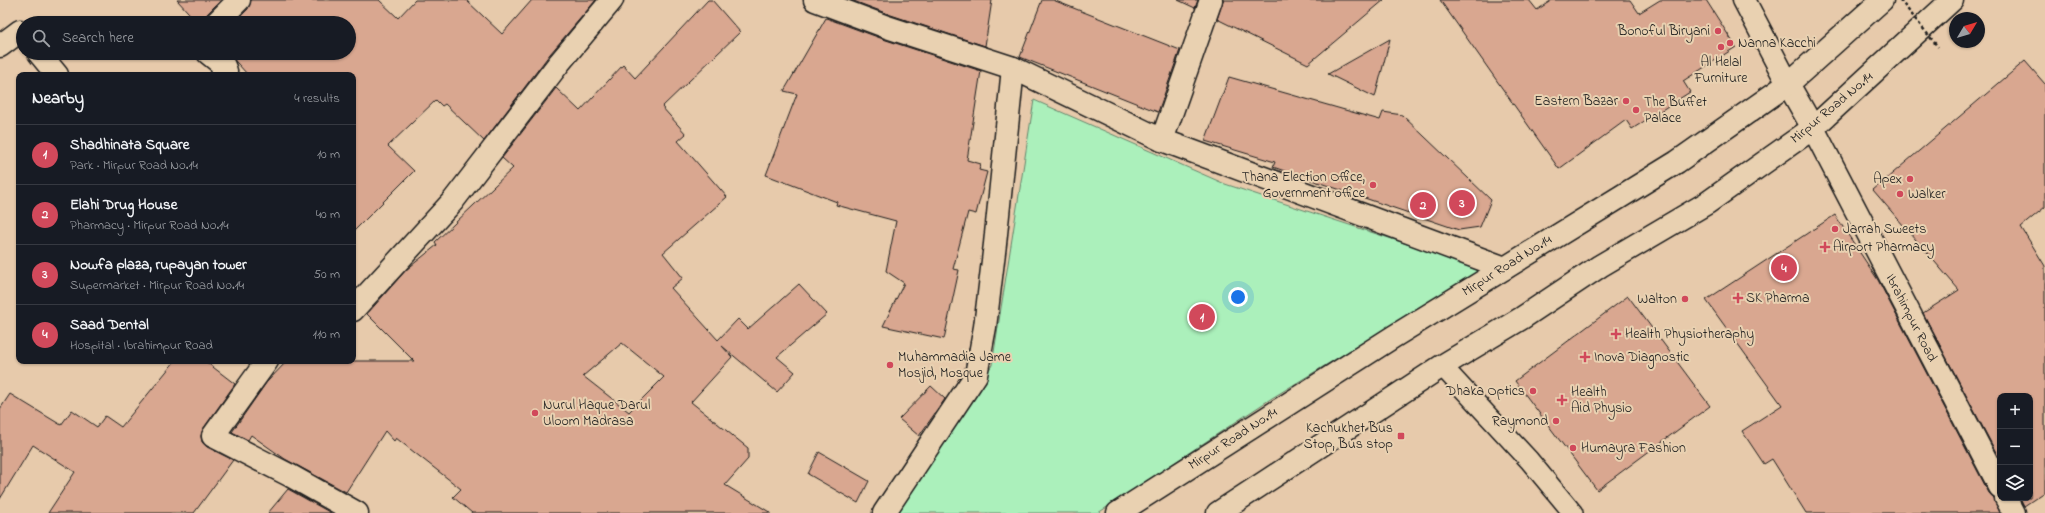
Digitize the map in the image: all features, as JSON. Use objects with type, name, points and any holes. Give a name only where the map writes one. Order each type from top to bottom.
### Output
[{"type":"street","points":[[223,16],[239,0]]},
{"type":"street","points":[[356,307],[453,201],[560,62],[612,0]]},
{"type":"street","points":[[815,0],[887,26],[1013,68],[1162,140],[1505,268]]},
{"type":"street","points":[[1162,140],[1211,0]]},
{"type":"street","name":"Ibrahimpur Road","points":[[1744,0],[1813,128],[1997,481]]},
{"type":"street","name":"Mirpur Road No.14","points":[[1118,513],[1393,337],[1677,162],[1788,84],[1882,0]]},
{"type":"street","name":"Mirpur Road No.14","points":[[1218,513],[1442,366],[1522,318],[1600,266],[1707,203],[1813,128],[1952,0]]},
{"type":"street","points":[[0,46],[16,34]]},
{"type":"street","points":[[45,60],[55,72]]},
{"type":"street","points":[[217,60],[224,66],[226,70],[224,72]]},
{"type":"street","points":[[884,513],[976,375],[985,327],[1013,68]]},
{"type":"street","points":[[265,364],[213,436],[291,476],[357,513]]},
{"type":"street","points":[[2008,501],[2014,513]]},
{"type":"lane","points":[[1442,366],[1529,460],[1573,513]]},
{"type":"path","points":[[1900,0],[1938,47]]},
{"type":"green space","points":[[1034,100],[1225,184],[1483,269],[1272,398],[1098,513],[898,513],[992,365]]},
{"type":"building","points":[[177,0],[221,0],[206,16],[192,16]]},
{"type":"building","points":[[251,0],[379,0],[398,18],[415,0],[466,0],[502,34],[532,0],[596,0],[550,54],[484,141],[445,104],[442,106],[436,100],[388,146],[414,171],[356,229],[356,72],[245,72],[234,60],[356,60],[356,16],[241,16],[248,9]]},
{"type":"building","points":[[708,0],[712,0],[740,32],[662,107],[686,134],[678,141],[727,197],[663,253],[683,278],[671,288],[718,340],[738,319],[748,329],[799,284],[827,314],[777,357],[795,372],[777,392],[722,346],[732,357],[691,402],[748,448],[748,459],[725,485],[771,513],[472,513],[453,497],[461,489],[396,438],[394,441],[385,431],[346,492],[285,459],[251,435],[248,440],[232,432],[266,383],[284,364],[356,364],[356,361],[414,361],[367,314],[406,270],[437,245],[435,242],[513,168],[502,158],[556,88],[580,111],[623,65],[635,78]],"holes":[[[622,343],[664,377],[629,412],[583,376]]]},
{"type":"building","points":[[851,0],[992,0],[985,46],[891,15]]},
{"type":"building","points":[[1042,0],[1053,0],[1180,50],[1158,112],[1020,57]]},
{"type":"building","points":[[1178,0],[1198,0],[1195,8]]},
{"type":"building","points":[[1223,0],[1384,0],[1308,64],[1217,19]]},
{"type":"building","points":[[1440,0],[1529,0],[1537,10],[1552,0],[1630,0],[1639,13],[1660,0],[1706,0],[1736,47],[1683,81],[1690,92],[1632,129],[1626,120],[1559,169]]},
{"type":"building","points":[[826,18],[883,39],[981,71],[967,160],[981,164],[979,170],[987,172],[976,214],[968,212],[953,269],[959,270],[944,339],[883,326],[904,283],[886,271],[896,221],[836,205],[837,202],[766,175],[797,94],[784,91]]},
{"type":"building","points":[[1390,39],[1375,97],[1328,74]]},
{"type":"building","points":[[2025,61],[2045,84],[2045,207],[2021,227],[2045,266],[2045,492],[2033,500],[2033,393],[1997,393],[1997,454],[1923,313],[1959,290],[1873,190]]},
{"type":"building","points":[[1229,77],[1380,120],[1383,112],[1402,115],[1491,200],[1480,227],[1459,230],[1273,167],[1275,162],[1205,141]]},
{"type":"building","points":[[1835,215],[1878,280],[1989,493],[1994,498],[2000,513],[1806,513],[1772,459],[1764,464],[1742,431],[1782,405],[1706,300]]},
{"type":"building","points":[[1628,296],[1710,406],[1597,490],[1515,381]]},
{"type":"building","points":[[173,364],[209,364],[235,384],[203,429],[201,436],[202,442],[207,447],[233,460],[194,513],[48,513],[75,472],[33,445],[0,499],[0,409],[10,394],[61,425],[72,410],[97,427],[105,416],[121,427]]},
{"type":"building","points":[[931,386],[945,399],[919,436],[899,419]]},
{"type":"building","points":[[819,452],[869,481],[858,503],[808,474]]},
{"type":"building","points":[[288,489],[331,513],[268,513]]},
{"type":"building","points":[[2022,501],[2032,501],[2024,506]]},
{"type":"place","name":"Bonoful Biryani","points":[[1718,31]]},
{"type":"place","name":"Nanna Kacchi","points":[[1730,43]]},
{"type":"place","name":"Al Helal Furniture","points":[[1721,47]]},
{"type":"place","name":"Eastern Bazar","points":[[1626,101]]},
{"type":"place","name":"The Buffet Palace","points":[[1636,110]]},
{"type":"place","name":"Apex","points":[[1910,179]]},
{"type":"place","name":"Thana Election Office, Government office","points":[[1373,185]]},
{"type":"place","name":"Walker","points":[[1900,194]]},
{"type":"place","name":"Nowfa plaza, rupayan tower","points":[[1462,203]]},
{"type":"place","name":"Elahi Drug House","points":[[1423,205]]},
{"type":"place","name":"Jarrah Sweets","points":[[1835,229]]},
{"type":"place","name":"Airport Pharmacy","points":[[1825,247]]},
{"type":"place","name":"Saad Dental","points":[[1784,268]]},
{"type":"place","name":"SK Pharma","points":[[1738,298]]},
{"type":"place","name":"Walton","points":[[1685,299]]},
{"type":"place","name":"Shadhinata Square","points":[[1202,317]]},
{"type":"place","name":"Health Physiotheraphy","points":[[1616,334]]},
{"type":"place","name":"Inova Diagnostic","points":[[1585,357]]},
{"type":"place","name":"Muhammadia Jame Mosjid, Mosque","points":[[890,365]]},
{"type":"place","name":"Dhaka Optics","points":[[1533,391]]},
{"type":"place","name":"Health Aid Physio","points":[[1562,400]]},
{"type":"place","name":"Nurul Haque Darul Uloom Madrasa","points":[[535,413]]},
{"type":"place","name":"Raymond","points":[[1556,421]]},
{"type":"place","name":"Kachukhet Bus Stop, Bus stop","points":[[1401,436]]},
{"type":"place","name":"Humayra Fashion","points":[[1573,448]]}]
